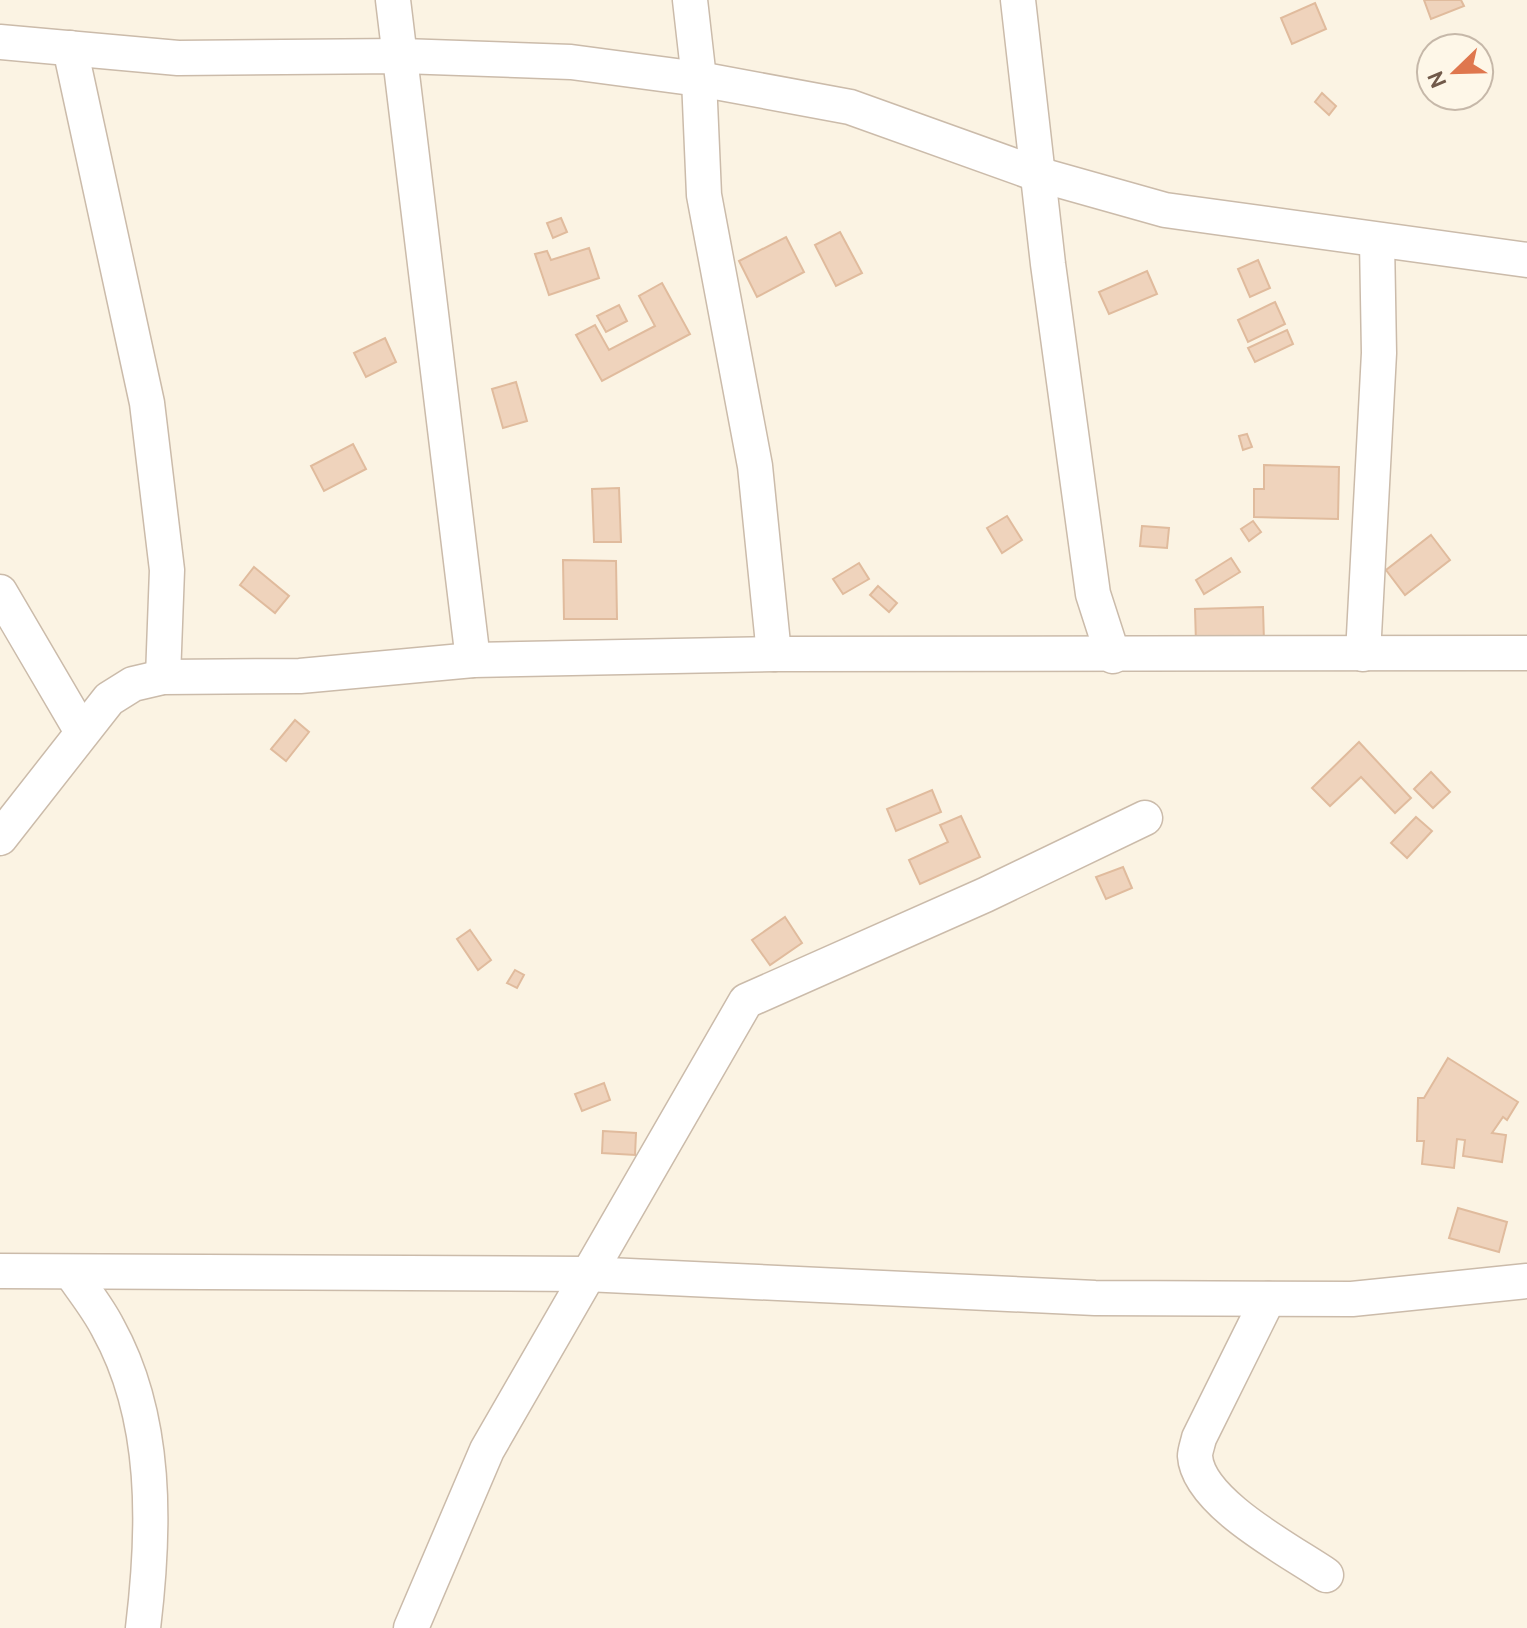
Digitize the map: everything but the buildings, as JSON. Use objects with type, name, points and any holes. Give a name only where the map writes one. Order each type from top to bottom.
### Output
[{"type":"street","points":[[393,0],[473,660]]},
{"type":"street","points":[[690,0],[699,79],[704,195],[755,466],[774,654]]},
{"type":"street","points":[[1018,0],[1037,174],[1093,594],[1113,656]]},
{"type":"street","points":[[0,42],[178,58],[402,56],[571,62],[699,79],[850,107],[1037,174],[1165,210],[1527,260]]},
{"type":"street","points":[[70,48],[147,403],[167,570],[163,677]]},
{"type":"street","points":[[1363,654],[1379,353],[1377,241]]},
{"type":"street","points":[[0,592],[82,732]]},
{"type":"street","points":[[0,838],[109,699],[133,684],[163,677],[300,676],[473,660],[774,654],[1113,656],[1527,653]]},
{"type":"street","points":[[411,1628],[487,1450],[746,1001],[985,895],[1145,818]]},
{"type":"street","points":[[0,1271],[586,1274],[1095,1298],[1352,1299],[1527,1281]]},
{"type":"street","points":[[71,1272],[109,1329],[135,1397],[151,1474],[151,1563],[143,1628]]},
{"type":"street","points":[[1268,1299],[1199,1438],[1195,1456],[1202,1476],[1236,1514],[1326,1575]]}]
